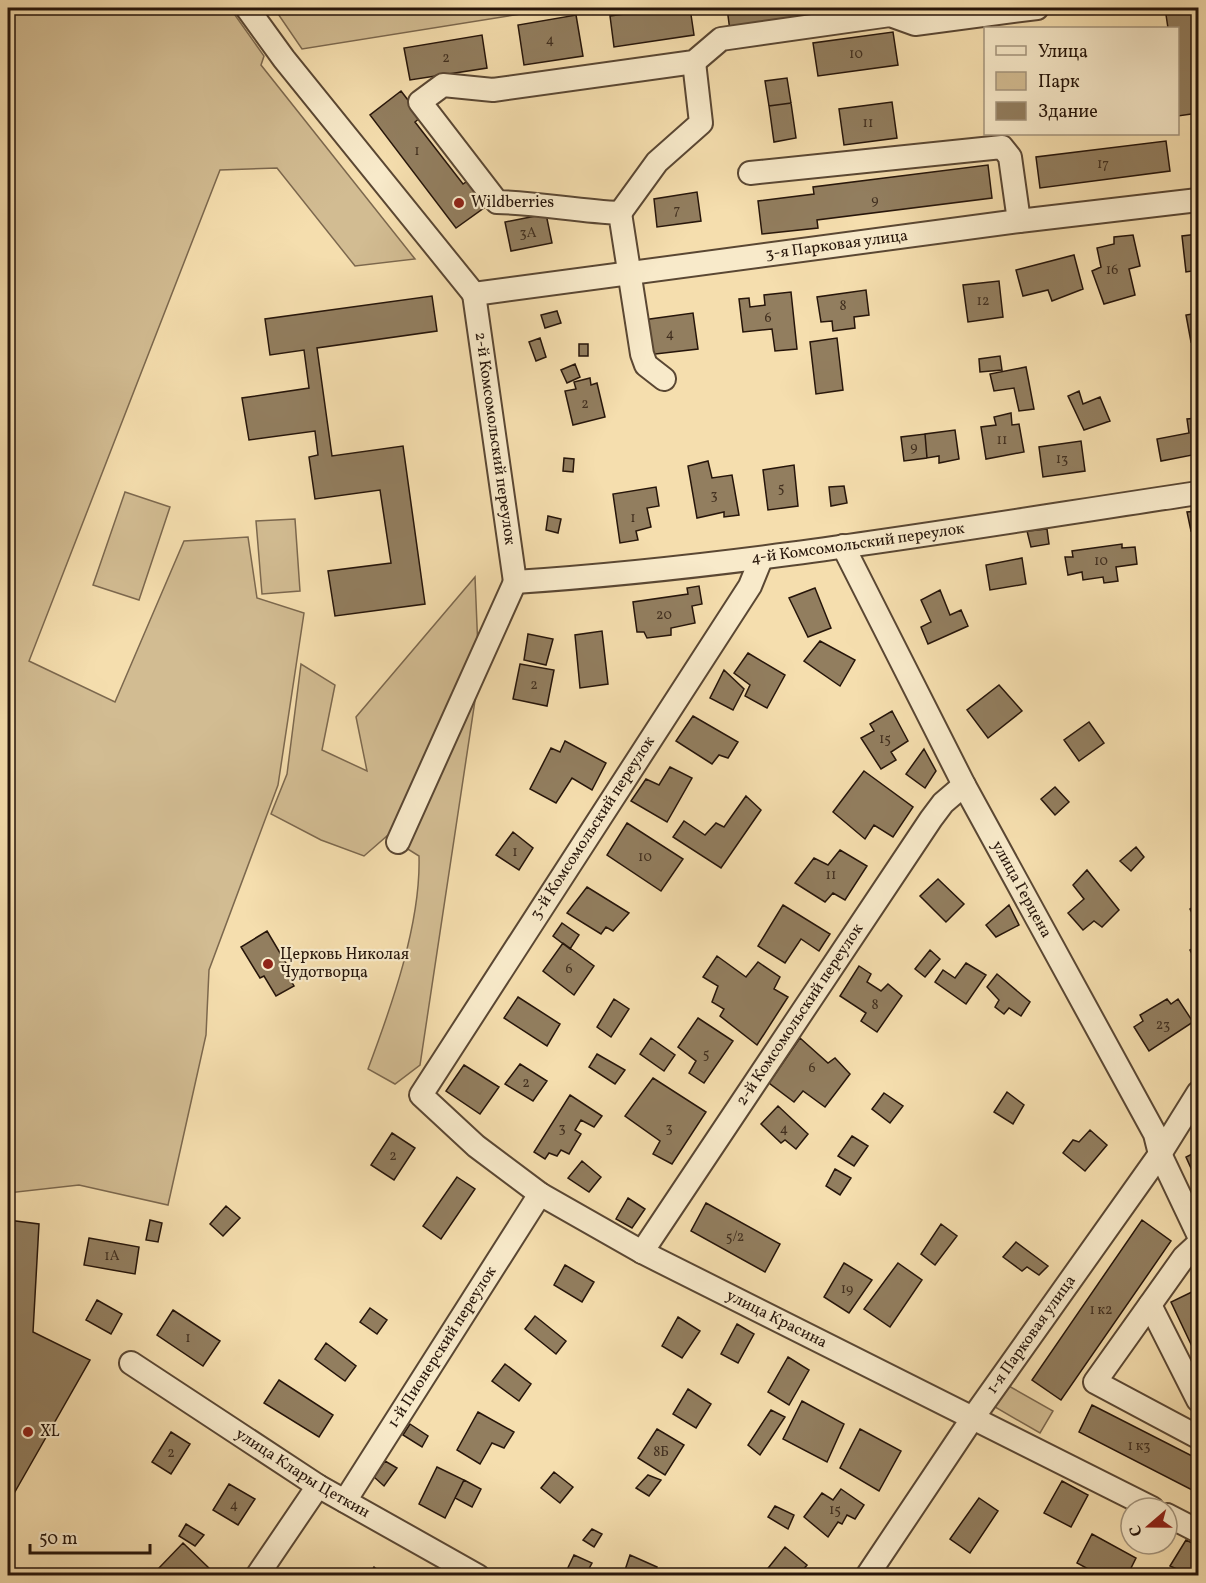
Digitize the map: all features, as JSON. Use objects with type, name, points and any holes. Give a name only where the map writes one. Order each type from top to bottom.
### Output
[{"type":"street","points":[[248,8],[445,273],[474,294]]},
{"type":"street","points":[[620,213],[574,210],[543,204],[497,202],[420,102],[443,85],[493,90],[694,62],[722,39],[890,15],[915,24],[1037,8]]},
{"type":"street","points":[[664,379],[646,365],[642,354],[620,213],[657,162],[701,123],[694,62]]},
{"type":"street","points":[[750,173],[1002,147],[1010,157],[1019,221]]},
{"type":"street","name":"3-я Парковая улица","points":[[474,294],[1019,221],[1198,200]]},
{"type":"street","name":"2-й Комсомольский переулок","points":[[474,294],[515,582]]},
{"type":"street","name":"4-й Комсомольский переулок","points":[[515,582],[589,577],[760,559],[1198,493]]},
{"type":"street","name":"улица Герцена","points":[[843,546],[964,785],[1155,1134],[1160,1154],[1198,1234]]},
{"type":"street","name":"3-й Комсомольский переулок","points":[[421,1095],[750,586],[760,559]]},
{"type":"street","points":[[398,842],[515,582]]},
{"type":"street","name":"2-й Комсомольский переулок","points":[[642,1251],[931,819],[943,803],[964,785]]},
{"type":"street","name":"1-я Парковая улица","points":[[867,1575],[972,1419],[1160,1154],[1198,1093]]},
{"type":"street","name":"улица Красина","points":[[421,1095],[476,1146],[540,1194],[642,1251],[1128,1496]]},
{"type":"street","name":"1-й Пионерский переулок","points":[[345,1501],[540,1194]]},
{"type":"street","points":[[1198,1244],[1184,1257],[1095,1382],[1198,1437]]},
{"type":"street","points":[[1150,1305],[1198,1400]]},
{"type":"street","name":"улица Клары Цеткин","points":[[131,1363],[318,1486],[472,1574]]},
{"type":"street","points":[[257,1575],[318,1486]]},
{"type":"street","points":[[1179,1521],[1198,1531]]},
{"type":"green space","points":[[8,8],[230,8],[264,56],[261,65],[415,259],[355,266],[277,168],[220,170],[29,661],[115,702],[184,541],[248,537],[257,598],[304,613],[278,785],[209,970],[206,1035],[168,1205],[79,1185],[8,1193]]},
{"type":"green space","points":[[274,8],[558,8],[302,49]]},
{"type":"green space","points":[[125,492],[170,507],[139,600],[93,585]]},
{"type":"green space","points":[[295,519],[300,591],[262,594],[256,521]]},
{"type":"green space","points":[[475,577],[479,674],[420,1065],[395,1084],[368,1069],[395,991],[410,936],[415,909],[419,856],[387,836],[364,856],[321,840],[271,814],[287,774],[301,664],[335,685],[322,750],[367,771],[356,717]]},
{"type":"green space","points":[[1007,1385],[1053,1411],[1040,1433],[995,1407]]},
{"type":"building","points":[[669,8],[690,8],[694,35],[614,47],[610,16]]},
{"type":"building","points":[[727,8],[807,8],[809,20],[730,31]]},
{"type":"building","points":[[1165,8],[1196,8],[1198,113],[1179,116],[1179,27],[1168,27]]},
{"type":"building","points":[[576,15],[583,56],[524,65],[518,25]]},
{"type":"building","points":[[893,32],[898,65],[818,76],[813,43]]},
{"type":"building","points":[[482,35],[487,68],[410,80],[404,48]]},
{"type":"building","points":[[787,78],[791,103],[769,106],[765,81]]},
{"type":"building","points":[[401,91],[421,117],[415,122],[463,184],[469,180],[488,205],[456,228],[370,115]]},
{"type":"building","points":[[892,102],[897,138],[844,145],[839,109]]},
{"type":"building","points":[[791,103],[796,138],[774,142],[769,106]]},
{"type":"building","points":[[1166,141],[1170,171],[1040,188],[1036,157]]},
{"type":"building","points":[[988,165],[992,198],[817,220],[818,228],[762,234],[758,201],[814,194],[813,187]]},
{"type":"building","points":[[697,192],[701,221],[657,227],[654,199]]},
{"type":"building","points":[[546,214],[552,243],[511,251],[505,222]]},
{"type":"building","points":[[1198,234],[1198,270],[1186,272],[1182,236]]},
{"type":"building","points":[[1133,235],[1140,266],[1129,269],[1135,295],[1104,304],[1092,271],[1101,267],[1097,248],[1114,244],[1114,237]]},
{"type":"building","points":[[1074,255],[1083,289],[1052,301],[1048,290],[1023,296],[1016,270]]},
{"type":"building","points":[[999,281],[1003,317],[968,322],[963,285]]},
{"type":"building","points":[[866,290],[869,315],[854,317],[855,328],[833,331],[832,321],[821,322],[817,297]]},
{"type":"building","points":[[791,292],[797,349],[775,351],[772,329],[743,332],[739,299],[749,298],[750,307],[765,305],[764,295]]},
{"type":"building","points":[[432,296],[437,331],[317,348],[332,456],[403,446],[425,604],[335,616],[328,571],[391,563],[380,490],[315,499],[309,457],[318,455],[315,431],[249,440],[242,398],[309,388],[304,350],[270,355],[265,319]]},
{"type":"building","points":[[557,311],[561,323],[545,328],[541,315]]},
{"type":"building","points":[[693,313],[698,349],[647,355],[643,320]]},
{"type":"building","points":[[1198,313],[1198,340],[1191,342],[1186,315]]},
{"type":"building","points":[[540,338],[546,357],[536,361],[529,342]]},
{"type":"building","points":[[837,338],[843,390],[816,394],[810,342]]},
{"type":"building","points":[[579,344],[588,344],[588,356],[579,356]]},
{"type":"building","points":[[1000,356],[1002,370],[980,372],[979,359]]},
{"type":"building","points":[[575,364],[580,377],[567,383],[561,370]]},
{"type":"building","points":[[1026,367],[1034,409],[1019,411],[1014,388],[994,391],[990,374]]},
{"type":"building","points":[[590,378],[591,385],[597,383],[605,417],[573,425],[565,391],[576,389],[574,382]]},
{"type":"building","points":[[1079,391],[1083,404],[1100,397],[1110,421],[1084,430],[1068,396]]},
{"type":"building","points":[[1011,413],[1012,425],[1019,424],[1024,452],[986,459],[981,427],[996,425],[994,417]]},
{"type":"building","points":[[1198,418],[1198,464],[1195,465],[1192,455],[1161,461],[1157,439],[1189,433],[1187,419]]},
{"type":"building","points":[[955,430],[959,459],[939,463],[939,456],[927,458],[925,434]]},
{"type":"building","points":[[925,434],[927,458],[904,461],[901,437]]},
{"type":"building","points":[[1081,441],[1085,471],[1043,477],[1039,447]]},
{"type":"building","points":[[564,458],[574,459],[573,472],[563,471]]},
{"type":"building","points":[[708,461],[712,478],[732,475],[739,515],[724,517],[724,512],[697,518],[688,466]]},
{"type":"building","points":[[794,465],[798,506],[768,510],[763,470]]},
{"type":"building","points":[[844,486],[847,503],[831,506],[829,487]]},
{"type":"building","points":[[656,487],[659,506],[647,508],[651,527],[636,531],[638,540],[620,543],[613,494]]},
{"type":"building","points":[[1198,511],[1198,529],[1191,531],[1187,512]]},
{"type":"building","points":[[548,516],[561,519],[558,533],[546,530]]},
{"type":"building","points":[[1047,529],[1049,544],[1031,547],[1027,531]]},
{"type":"building","points":[[1122,544],[1122,548],[1135,547],[1137,564],[1116,567],[1118,581],[1104,583],[1103,577],[1083,580],[1082,572],[1068,575],[1065,557],[1073,557],[1072,551]]},
{"type":"building","points":[[1022,558],[1026,584],[990,590],[986,565]]},
{"type":"building","points":[[699,586],[702,604],[692,606],[695,623],[671,628],[671,635],[647,638],[644,632],[637,632],[633,602],[688,594],[687,588]]},
{"type":"building","points":[[815,588],[831,628],[808,637],[789,598]]},
{"type":"building","points":[[940,590],[950,615],[961,610],[968,626],[928,644],[921,627],[931,622],[921,600]]},
{"type":"building","points":[[602,631],[608,684],[580,688],[575,635]]},
{"type":"building","points":[[528,634],[553,639],[546,665],[524,660]]},
{"type":"building","points":[[820,641],[855,660],[840,686],[804,661]]},
{"type":"building","points":[[748,653],[785,675],[767,708],[745,696],[750,685],[734,673]]},
{"type":"building","points":[[520,664],[554,670],[547,706],[513,699]]},
{"type":"building","points":[[724,670],[744,689],[733,710],[710,698]]},
{"type":"building","points":[[999,685],[1022,711],[988,738],[967,710]]},
{"type":"building","points":[[892,711],[908,741],[891,752],[896,760],[881,769],[861,738],[874,731],[870,724]]},
{"type":"building","points":[[693,716],[738,742],[728,758],[719,755],[712,764],[676,741]]},
{"type":"building","points":[[1089,722],[1104,743],[1079,761],[1064,740]]},
{"type":"building","points":[[565,741],[606,763],[592,790],[572,778],[556,803],[530,789],[551,748],[560,752]]},
{"type":"building","points":[[924,749],[936,771],[925,788],[906,774]]},
{"type":"building","points":[[670,767],[692,778],[667,822],[631,801],[646,779],[659,785]]},
{"type":"building","points":[[864,771],[913,807],[893,837],[874,825],[865,839],[833,812]]},
{"type":"building","points":[[1055,787],[1069,802],[1055,815],[1041,799]]},
{"type":"building","points":[[746,796],[761,810],[721,868],[673,837],[684,821],[705,835],[716,823],[724,827]]},
{"type":"building","points":[[627,823],[683,859],[661,891],[607,855]]},
{"type":"building","points":[[513,832],[533,848],[519,870],[496,855]]},
{"type":"building","points":[[1136,847],[1144,857],[1131,871],[1120,861]]},
{"type":"building","points":[[840,850],[867,866],[845,900],[833,893],[825,902],[795,883],[814,858],[828,865]]},
{"type":"building","points":[[1087,870],[1119,910],[1102,927],[1094,921],[1083,930],[1068,913],[1084,899],[1073,885]]},
{"type":"building","points":[[938,879],[964,904],[946,922],[920,896]]},
{"type":"building","points":[[587,887],[629,913],[613,931],[606,927],[601,934],[567,913]]},
{"type":"building","points":[[1198,904],[1198,925],[1190,909]]},
{"type":"building","points":[[783,905],[830,934],[819,951],[801,939],[785,963],[758,946]]},
{"type":"building","points":[[1009,905],[1019,925],[996,937],[986,925]]},
{"type":"building","points":[[562,923],[579,935],[570,949],[553,936]]},
{"type":"building","name":"Церковь Николая Чудотворца","points":[[267,931],[286,963],[282,965],[294,986],[276,996],[264,976],[260,978],[241,947]]},
{"type":"building","points":[[563,943],[594,966],[574,995],[543,971]]},
{"type":"building","points":[[1198,945],[1198,966],[1190,950]]},
{"type":"building","points":[[930,950],[940,959],[925,977],[915,969]]},
{"type":"building","points":[[717,956],[746,977],[758,962],[780,977],[774,989],[788,997],[757,1045],[720,1016],[724,1009],[712,1002],[718,986],[703,977]]},
{"type":"building","points":[[966,963],[986,975],[966,1004],[935,982],[943,970],[955,978]]},
{"type":"building","points":[[859,966],[871,974],[867,982],[881,991],[888,984],[902,996],[877,1032],[861,1021],[866,1013],[840,996]]},
{"type":"building","points":[[997,974],[1030,1002],[1021,1016],[1009,1008],[1004,1014],[995,1007],[999,1000],[987,987]]},
{"type":"building","points":[[518,997],[560,1024],[547,1046],[504,1018]]},
{"type":"building","points":[[614,999],[629,1009],[611,1037],[597,1027]]},
{"type":"building","points":[[1167,999],[1171,1004],[1178,999],[1193,1022],[1149,1051],[1134,1027],[1143,1021],[1140,1015]]},
{"type":"building","points":[[698,1018],[733,1041],[704,1083],[689,1073],[696,1061],[678,1047]]},
{"type":"building","points":[[651,1038],[675,1055],[664,1071],[640,1054]]},
{"type":"building","points":[[800,1038],[828,1063],[835,1058],[850,1074],[825,1107],[803,1091],[794,1102],[769,1083]]},
{"type":"building","points":[[597,1054],[625,1070],[615,1084],[589,1067]]},
{"type":"building","points":[[520,1064],[547,1081],[533,1101],[505,1084]]},
{"type":"building","points":[[464,1065],[499,1087],[480,1114],[446,1091]]},
{"type":"building","points":[[653,1078],[706,1112],[672,1164],[653,1154],[660,1141],[625,1116]]},
{"type":"building","points":[[1007,1092],[1024,1105],[1013,1124],[994,1112]]},
{"type":"building","points":[[884,1093],[903,1106],[890,1123],[872,1109]]},
{"type":"building","points":[[570,1095],[602,1116],[594,1127],[581,1120],[575,1130],[581,1134],[569,1154],[561,1150],[557,1156],[549,1153],[545,1159],[534,1152]]},
{"type":"building","points":[[778,1106],[808,1134],[796,1149],[785,1140],[781,1143],[761,1124]]},
{"type":"building","points":[[1090,1130],[1107,1145],[1085,1171],[1063,1153],[1073,1140],[1079,1142]]},
{"type":"building","points":[[392,1133],[415,1148],[394,1180],[371,1165]]},
{"type":"building","points":[[852,1136],[868,1146],[854,1166],[838,1156]]},
{"type":"building","points":[[1198,1151],[1198,1184],[1186,1157]]},
{"type":"building","points":[[582,1161],[601,1177],[589,1192],[568,1178]]},
{"type":"building","points":[[835,1169],[851,1178],[840,1195],[826,1186]]},
{"type":"building","points":[[457,1177],[475,1189],[441,1239],[423,1226]]},
{"type":"building","points":[[628,1198],[645,1209],[632,1228],[616,1219]]},
{"type":"building","points":[[706,1203],[780,1244],[765,1272],[691,1231]]},
{"type":"building","points":[[226,1206],[240,1218],[223,1236],[210,1224]]},
{"type":"building","name":"XL","points":[[8,1220],[39,1224],[33,1332],[90,1360],[8,1504]]},
{"type":"building","points":[[150,1220],[162,1223],[158,1242],[146,1240]]},
{"type":"building","points":[[1142,1220],[1171,1241],[1061,1400],[1032,1380]]},
{"type":"building","points":[[941,1224],[957,1236],[935,1265],[921,1254]]},
{"type":"building","points":[[89,1238],[139,1247],[135,1274],[84,1265]]},
{"type":"building","points":[[1016,1242],[1048,1266],[1039,1275],[1027,1267],[1022,1271],[1003,1257]]},
{"type":"building","points":[[844,1263],[872,1280],[849,1313],[824,1297]]},
{"type":"building","points":[[898,1263],[922,1280],[890,1327],[864,1309]]},
{"type":"building","points":[[565,1265],[594,1282],[582,1302],[554,1285]]},
{"type":"building","points":[[1198,1289],[1198,1359],[1171,1302]]},
{"type":"building","points":[[97,1300],[122,1314],[111,1334],[86,1320]]},
{"type":"building","points":[[370,1308],[387,1320],[377,1334],[360,1322]]},
{"type":"building","points":[[173,1310],[220,1341],[203,1366],[157,1335]]},
{"type":"building","points":[[535,1316],[566,1341],[556,1354],[525,1329]]},
{"type":"building","points":[[678,1317],[700,1331],[682,1358],[662,1346]]},
{"type":"building","points":[[737,1324],[754,1334],[738,1363],[721,1354]]},
{"type":"building","points":[[326,1343],[356,1366],[345,1381],[315,1359]]},
{"type":"building","points":[[788,1357],[809,1370],[789,1405],[768,1392]]},
{"type":"building","points":[[505,1364],[531,1384],[519,1401],[492,1381]]},
{"type":"building","points":[[279,1380],[333,1415],[319,1437],[264,1403]]},
{"type":"building","points":[[688,1389],[711,1404],[696,1428],[673,1414]]},
{"type":"building","points":[[802,1401],[844,1424],[827,1462],[783,1439]]},
{"type":"building","points":[[1092,1405],[1198,1459],[1198,1493],[1079,1432]]},
{"type":"building","points":[[771,1410],[785,1417],[760,1455],[748,1445]]},
{"type":"building","points":[[478,1412],[514,1432],[504,1448],[492,1443],[480,1464],[457,1450]]},
{"type":"building","points":[[410,1424],[428,1436],[422,1447],[403,1435]]},
{"type":"building","points":[[657,1429],[684,1445],[665,1475],[638,1458]]},
{"type":"building","points":[[860,1429],[901,1451],[879,1491],[840,1468]]},
{"type":"building","points":[[171,1432],[190,1444],[171,1474],[152,1462]]},
{"type":"building","points":[[385,1461],[397,1468],[384,1486],[374,1477]]},
{"type":"building","points":[[437,1467],[464,1480],[445,1518],[419,1504]]},
{"type":"building","points":[[554,1472],[573,1487],[560,1503],[541,1488]]},
{"type":"building","points":[[648,1475],[661,1480],[649,1496],[636,1488]]},
{"type":"building","points":[[464,1480],[481,1489],[472,1507],[455,1498]]},
{"type":"building","points":[[1062,1481],[1088,1495],[1071,1527],[1044,1513]]},
{"type":"building","points":[[229,1484],[255,1499],[238,1525],[213,1510]]},
{"type":"building","points":[[841,1489],[864,1505],[855,1519],[847,1515],[842,1524],[838,1522],[828,1537],[804,1517],[822,1493],[833,1500]]},
{"type":"building","points":[[979,1498],[998,1511],[970,1553],[950,1539]]},
{"type":"building","points":[[775,1506],[794,1515],[788,1529],[768,1517]]},
{"type":"building","points":[[186,1524],[204,1535],[195,1546],[179,1536]]},
{"type":"building","points":[[592,1529],[602,1534],[594,1547],[583,1540]]},
{"type":"building","points":[[1092,1534],[1119,1549],[1119,1556],[1136,1558],[1127,1576],[1101,1576],[1077,1563]]},
{"type":"building","points":[[1186,1540],[1198,1546],[1198,1565],[1192,1576],[1170,1566],[1176,1556],[1179,1556],[1179,1551]]},
{"type":"building","points":[[183,1543],[211,1570],[205,1576],[164,1576],[158,1569]]},
{"type":"building","points":[[785,1547],[807,1565],[798,1576],[770,1576],[765,1572]]},
{"type":"building","points":[[574,1555],[592,1563],[585,1576],[564,1576]]},
{"type":"building","points":[[630,1555],[657,1567],[654,1576],[623,1576]]},
{"type":"building","points":[[374,1567],[386,1576],[368,1576]]},
{"type":"place","name":"Wildberries","points":[[459,203]]},
{"type":"place","name":"Церковь Николая Чудотворца","points":[[268,964]]},
{"type":"place","name":"XL","points":[[28,1432]]}]
